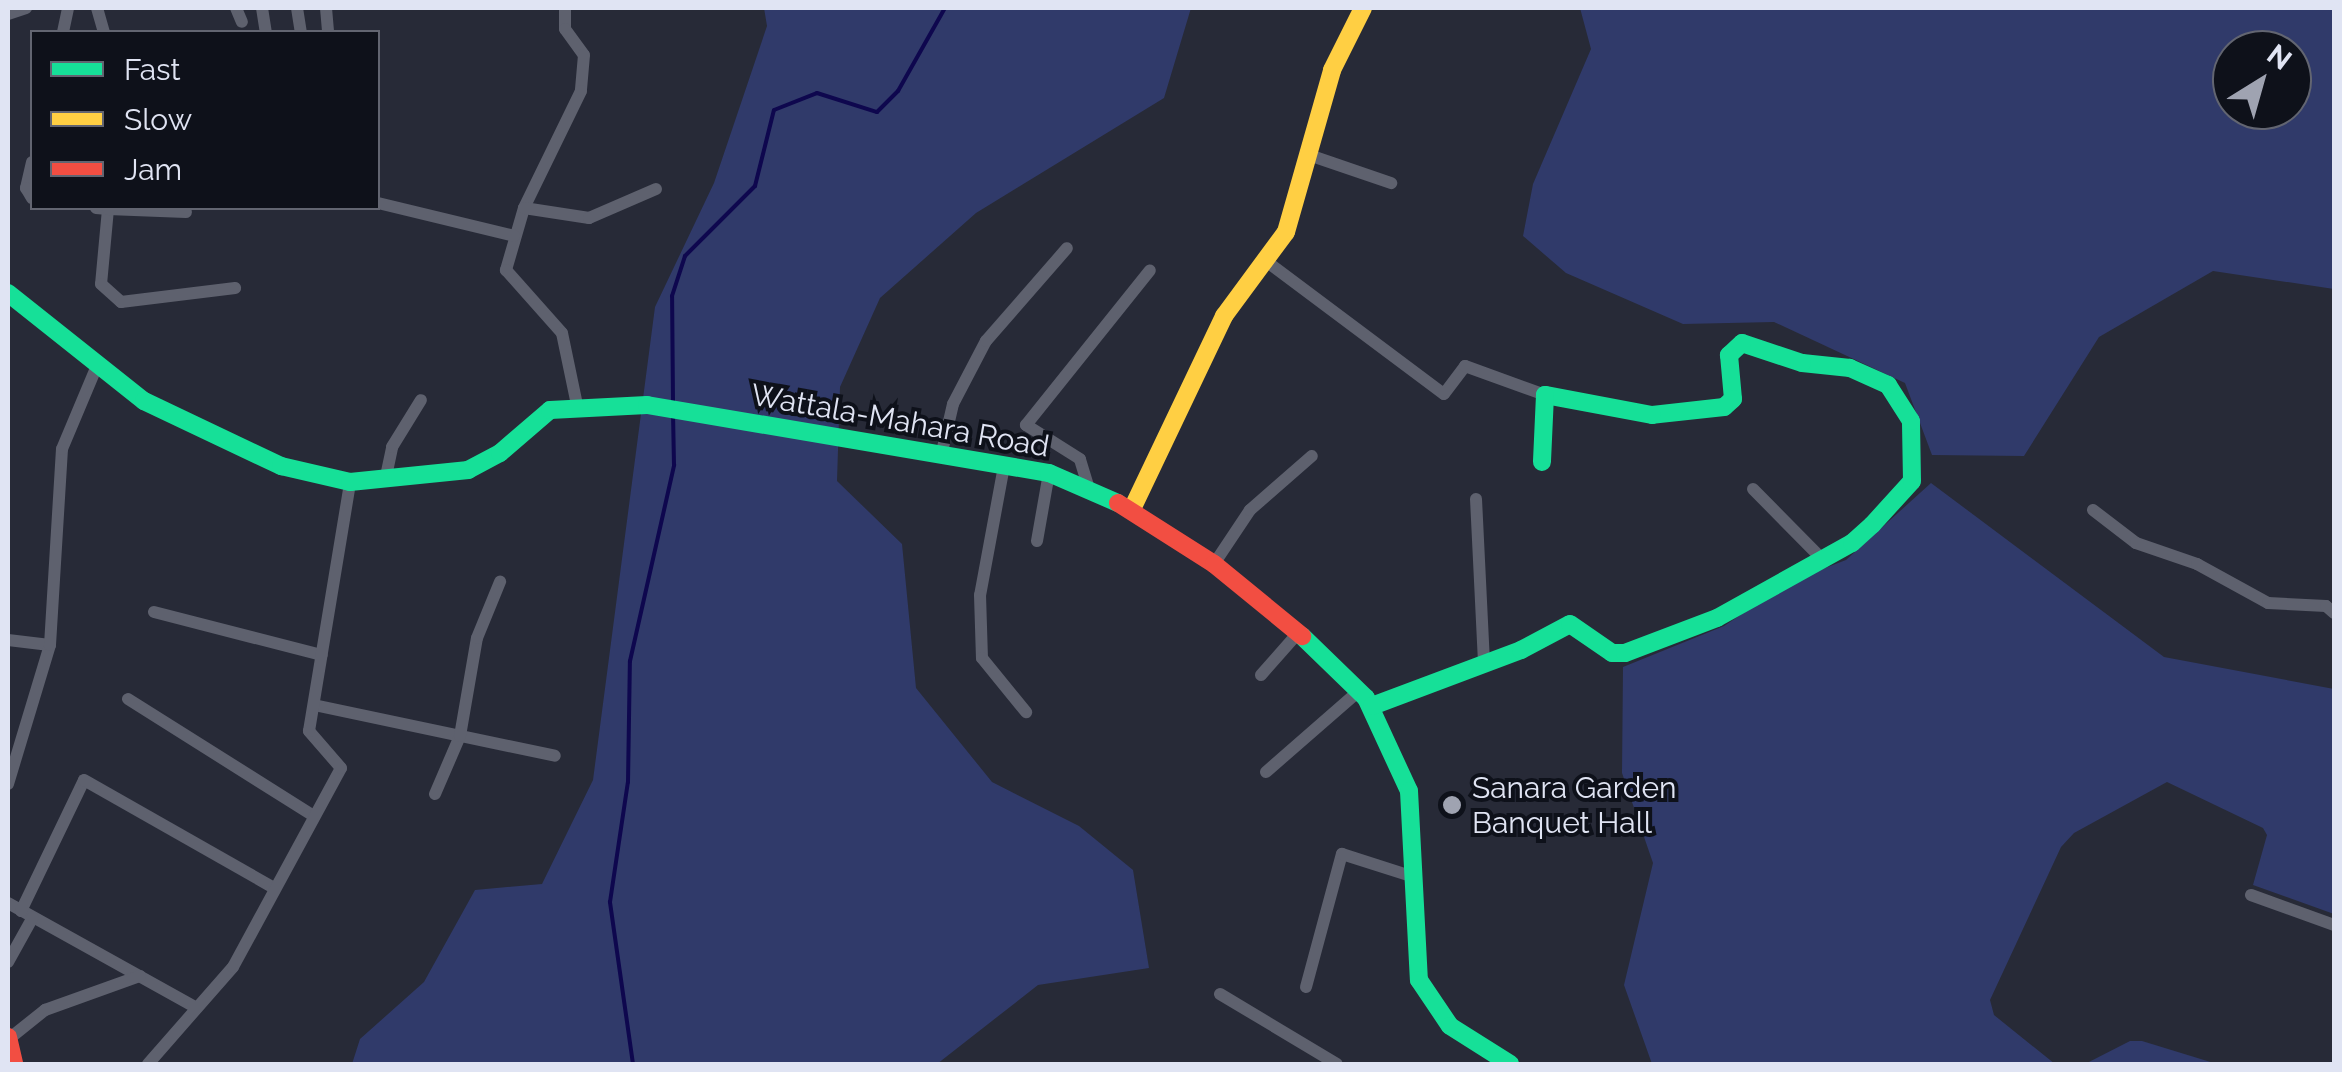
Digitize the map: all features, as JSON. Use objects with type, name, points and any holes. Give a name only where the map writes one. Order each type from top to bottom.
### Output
[{"type":"main road","points":[[1132,509],[1224,316],[1286,232],[1332,70],[1363,8]]},
{"type":"main road","name":"Wattala-Mahara Road","points":[[8,293],[96,368],[144,401],[281,466],[350,482],[385,484],[468,470],[500,452],[536,418],[576,405],[647,405],[1049,473],[1132,509],[1214,564],[1298,633],[1372,706],[1409,791],[1418,980],[1429,1004],[1450,1026],[1510,1064]]},
{"type":"main road","points":[[1372,706],[1484,663],[1570,624],[1580,625],[1612,653],[1625,653],[1717,618],[1852,543],[1912,481],[1911,422],[1888,386],[1850,368],[1802,363],[1742,343],[1729,356],[1733,398],[1724,407],[1666,409],[1652,416],[1544,395],[1542,462]]},
{"type":"main road","points":[[9,1038],[14,1064]]},
{"type":"street","points":[[8,14],[26,8]]},
{"type":"street","points":[[236,8],[242,22]]},
{"type":"street","points":[[565,8],[564,29],[584,55],[581,91],[524,208],[514,236],[508,279],[562,333],[576,405]]},
{"type":"street","points":[[1309,155],[1391,182]]},
{"type":"street","points":[[30,171],[26,188],[30,195]]},
{"type":"street","points":[[524,208],[589,218],[656,189]]},
{"type":"street","points":[[380,203],[514,236]]},
{"type":"street","points":[[102,210],[101,284],[121,302],[235,288]]},
{"type":"street","points":[[144,210],[186,212]]},
{"type":"street","points":[[941,456],[953,404],[986,341],[1066,248]]},
{"type":"street","points":[[1266,261],[1444,394],[1466,366],[1544,395]]},
{"type":"street","points":[[1089,489],[1080,458],[1026,425],[1150,270]]},
{"type":"street","points":[[8,784],[50,645],[62,449],[96,368]]},
{"type":"street","points":[[385,484],[392,447],[421,400]]},
{"type":"street","points":[[1214,564],[1250,510],[1312,456]]},
{"type":"street","points":[[1004,466],[980,596],[982,658],[986,670],[1026,712]]},
{"type":"street","points":[[1038,542],[1049,473]]},
{"type":"street","points":[[148,1064],[233,967],[272,887],[341,768],[309,731],[350,482]]},
{"type":"street","points":[[1753,488],[1822,560]]},
{"type":"street","points":[[1476,499],[1484,663]]},
{"type":"street","points":[[2093,510],[2136,543],[2197,564],[2268,602],[2326,606],[2334,614]]},
{"type":"street","points":[[435,794],[460,736],[477,638],[500,582]]},
{"type":"street","points":[[154,612],[322,655]]},
{"type":"street","points":[[1261,675],[1298,633]]},
{"type":"street","points":[[8,640],[50,645]]},
{"type":"street","points":[[1266,772],[1358,691]]},
{"type":"street","points":[[128,699],[314,816]]},
{"type":"street","points":[[314,704],[555,756]]},
{"type":"street","points":[[8,734],[24,739]]},
{"type":"street","points":[[8,962],[84,780],[272,887]]},
{"type":"street","points":[[1306,987],[1342,854],[1414,877]]},
{"type":"street","points":[[2251,894],[2334,926]]},
{"type":"street","points":[[8,903],[195,1007]]},
{"type":"street","points":[[9,1038],[44,1010],[140,976]]},
{"type":"street","points":[[1220,994],[1337,1064]]},
{"type":"shaded area","points":[[764,8],[1191,8],[1164,98],[976,213],[880,298],[840,387],[837,481],[902,544],[916,688],[992,782],[1079,826],[1133,870],[1149,968],[1038,985],[937,1064],[352,1064],[360,1039],[424,982],[475,890],[542,884],[593,780],[655,307],[714,183],[767,26]]},
{"type":"shaded area","points":[[1580,8],[2334,8],[2334,289],[2213,271],[2099,337],[2024,456],[1932,455],[1905,383],[1774,322],[1683,324],[1566,273],[1523,236],[1533,184],[1591,49]]},
{"type":"shaded area","points":[[1931,483],[2164,657],[2334,689],[2334,914],[2253,885],[2267,835],[2263,828],[2167,782],[2074,833],[2061,847],[1990,1000],[1994,1015],[2055,1064],[1652,1064],[1624,985],[1653,863],[1622,773],[1623,667],[1724,626],[1791,581],[1846,560]]},
{"type":"shaded area","points":[[2130,1041],[2142,1041],[2217,1064],[2085,1064]]},
{"type":"waterway","points":[[673,401],[672,296],[685,256],[755,186],[774,110],[817,93],[877,112],[898,91],[945,8]]},
{"type":"waterway","points":[[633,1064],[610,902],[628,782],[630,661],[674,465],[673,415]]},
{"type":"traffic: fast","points":[[8,293],[144,401],[281,466],[350,482],[468,470],[500,453],[550,410],[647,405],[1049,473],[1118,503]]},
{"type":"traffic: fast","points":[[1372,706],[1521,650],[1570,624],[1612,653],[1625,653],[1717,618],[1852,543],[1872,525],[1912,481],[1911,421],[1888,385],[1850,368],[1802,363],[1742,343],[1729,355],[1733,399],[1724,407],[1652,415],[1545,395],[1542,462]]},
{"type":"traffic: fast","points":[[1302,636],[1366,698],[1409,791],[1419,980],[1450,1026],[1510,1064]]},
{"type":"traffic: slow","points":[[1132,509],[1224,316],[1286,232],[1332,70],[1363,8]]},
{"type":"traffic: jam","points":[[1118,503],[1214,564],[1302,636]]},
{"type":"traffic: jam","points":[[8,1037],[14,1064]]},
{"type":"place","name":"Sanara Garden Banquet Hall","points":[[1452,805]]}]
